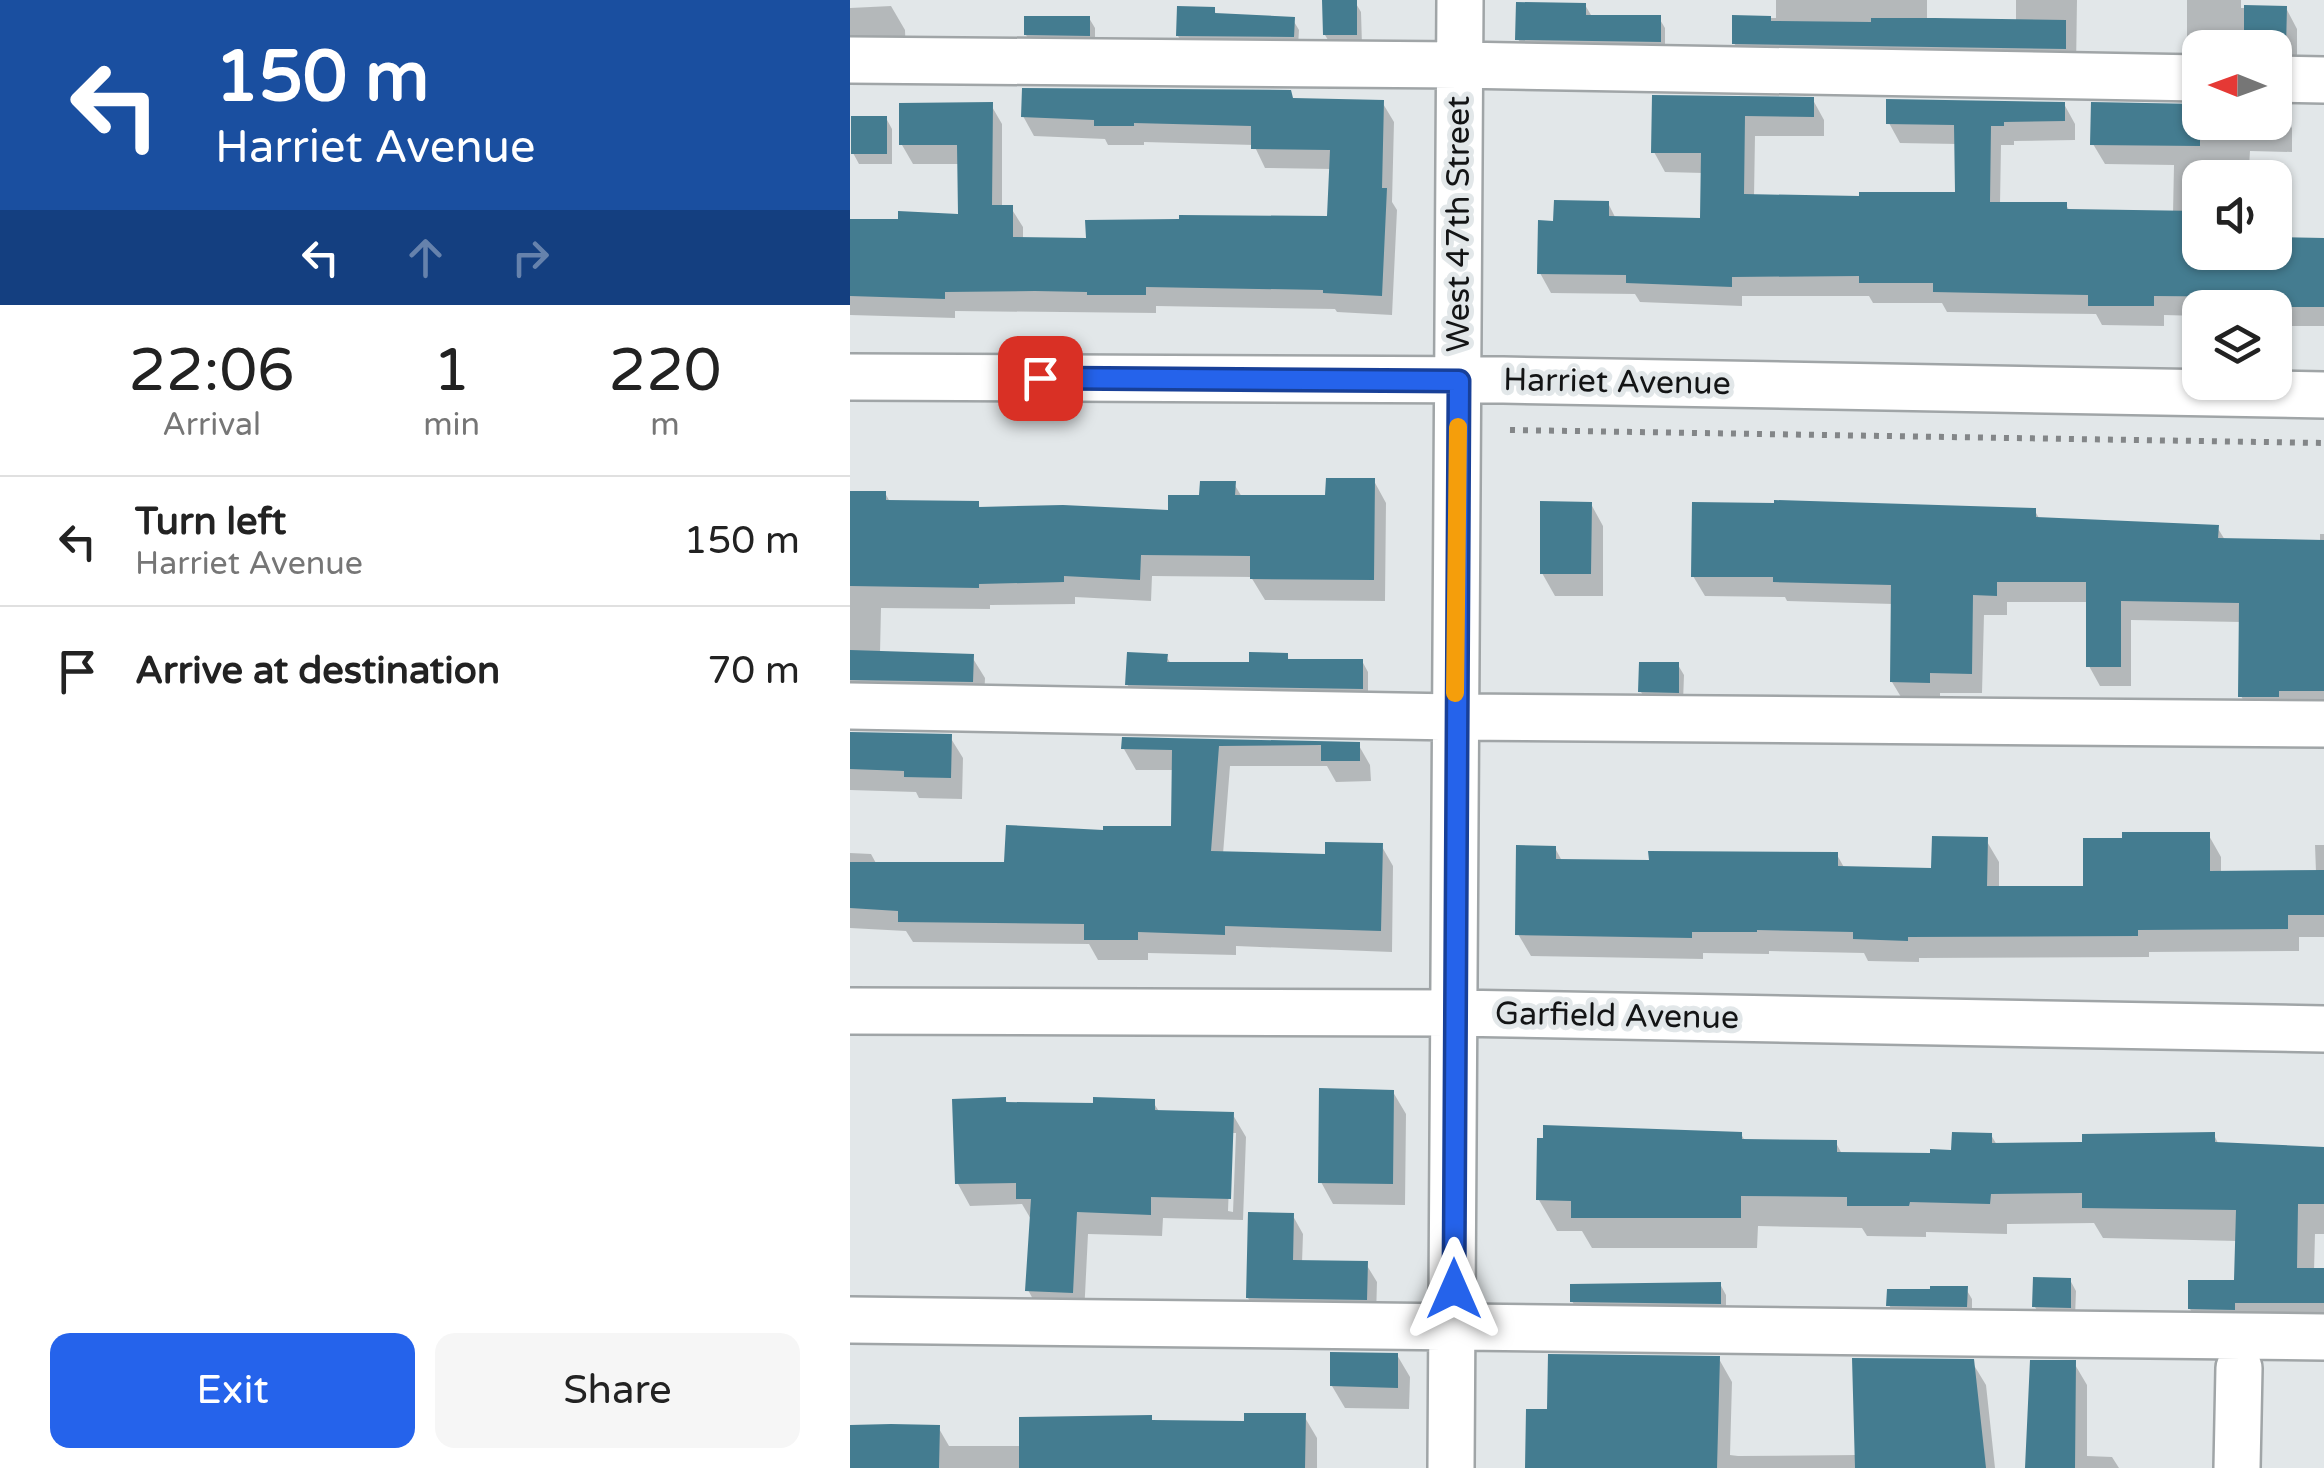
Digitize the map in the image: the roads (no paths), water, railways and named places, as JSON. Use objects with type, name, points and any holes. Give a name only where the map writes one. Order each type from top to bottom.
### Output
[{"type":"street","name":"West 47th Street","points":[[1451,1468],[1460,0]]},
{"type":"street","points":[[850,60],[1459,65],[2182,78]]},
{"type":"street","points":[[2292,79],[2324,80]]},
{"type":"street","name":"Harriet Avenue","points":[[850,377],[1459,381],[2324,395]]},
{"type":"street","points":[[850,706],[2324,724]]},
{"type":"street","name":"Garfield Avenue","points":[[850,1011],[1453,1013],[2324,1029]]},
{"type":"street","points":[[850,1320],[2324,1337]]},
{"type":"street","points":[[2238,1468],[2239,1368]]}]
